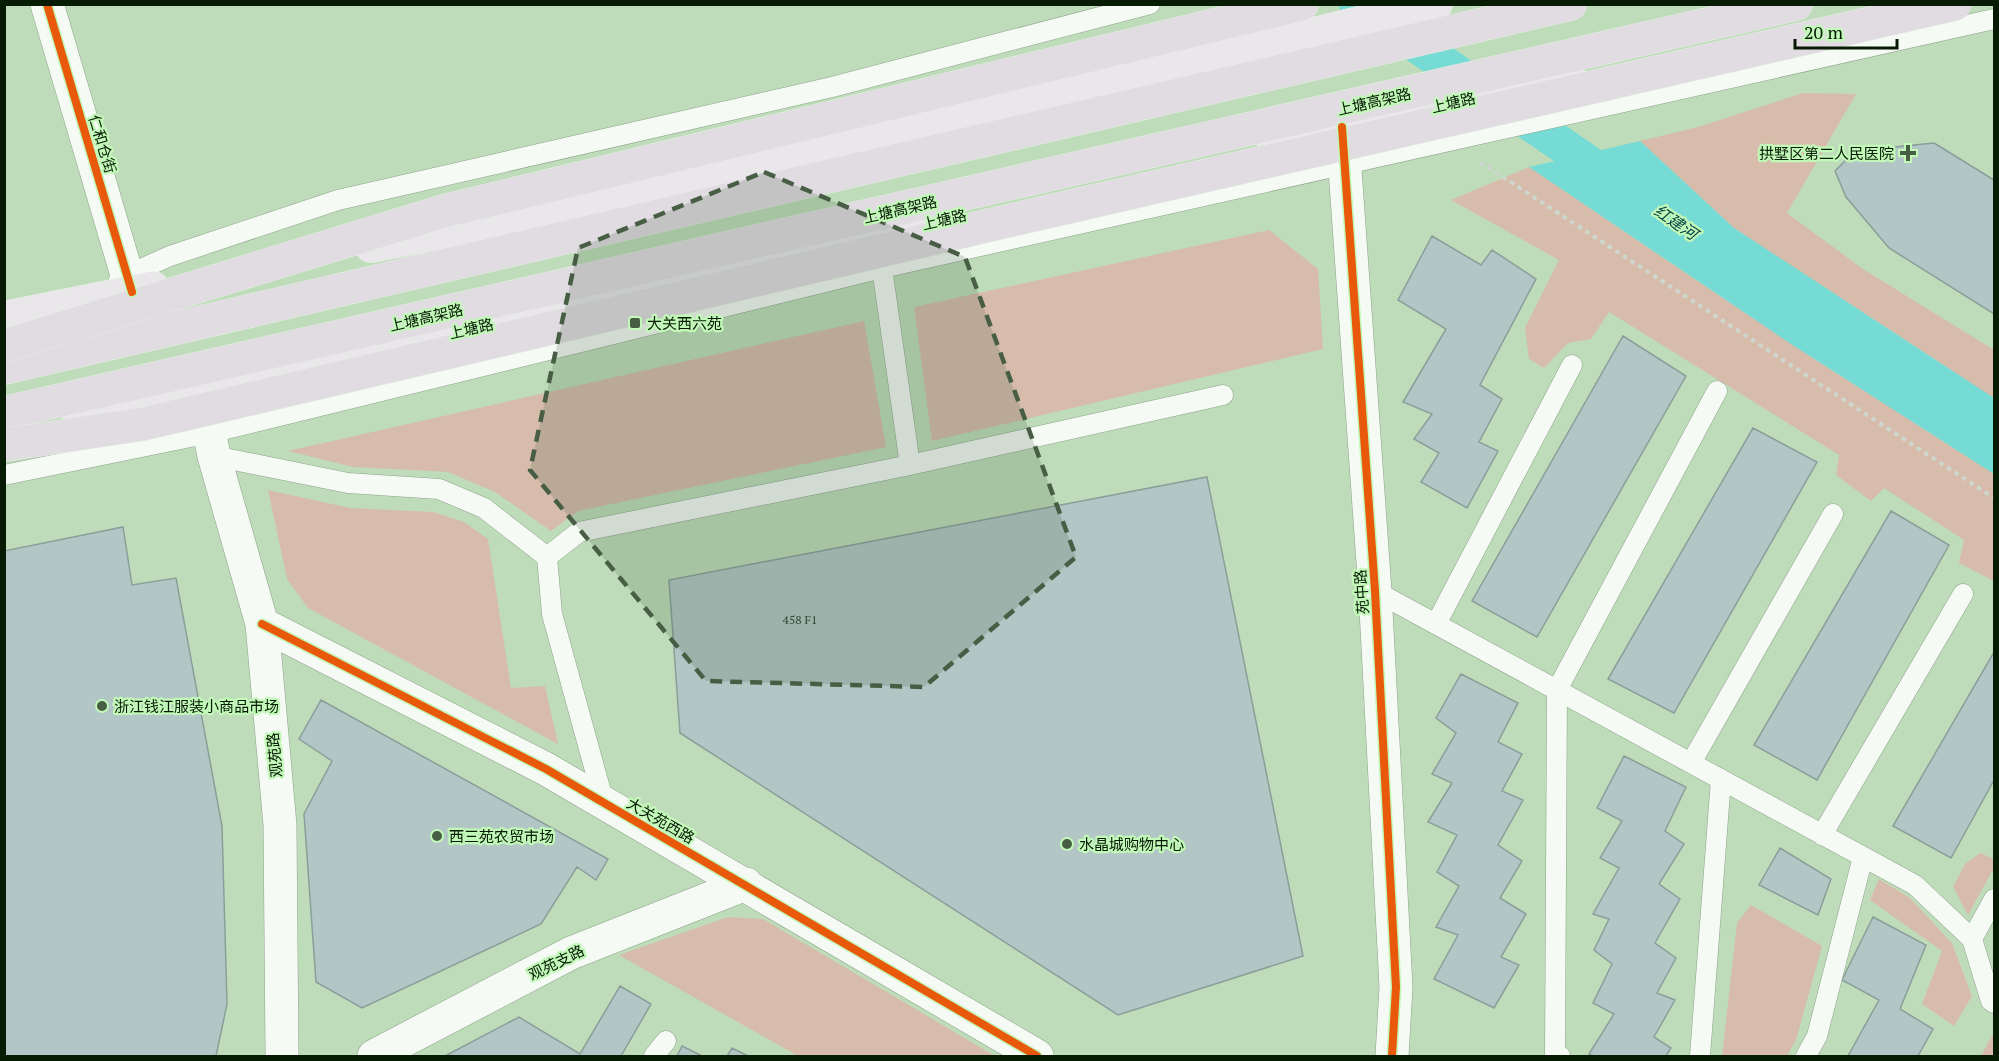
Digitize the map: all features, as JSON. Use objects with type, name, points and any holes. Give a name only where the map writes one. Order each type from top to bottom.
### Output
[{"type":"highway","points":[[4,346],[444,211],[1302,4]]},
{"type":"highway","points":[[4,369],[1570,4]]},
{"type":"highway","name":"上塘高架路","points":[[4,413],[1796,4]]},
{"type":"highway","points":[[4,445],[143,424],[1002,222],[1955,4]]},
{"type":"main road","points":[[4,318],[54,307],[130,284],[615,199],[1436,4]]},
{"type":"main road","name":"上塘路","points":[[4,440],[201,390],[1886,4]]},
{"type":"street","name":"仁和仓街","points":[[47,4],[130,284]]},
{"type":"street","name":"苑中路","points":[[1342,127],[1375,591],[1395,987],[1392,1056]]},
{"type":"street","name":"观苑路","points":[[201,390],[212,444],[262,624],[280,825],[282,1056]]},
{"type":"street","name":"大关苑西路","points":[[262,624],[546,769],[1037,1056]]},
{"type":"street","name":"观苑支路","points":[[374,1056],[571,953],[746,884]]},
{"type":"lane","points":[[130,284],[170,256],[338,200],[832,87],[1150,4]]},
{"type":"lane","points":[[4,475],[212,444],[882,268],[1344,162],[1995,19]]},
{"type":"lane","points":[[882,268],[910,465]]},
{"type":"lane","points":[[1436,624],[1572,365]]},
{"type":"lane","points":[[1560,1056],[1555,1054],[1557,690],[1717,391]]},
{"type":"lane","points":[[547,556],[579,532],[910,465],[1222,395]]},
{"type":"lane","points":[[212,444],[348,483],[439,489],[484,508],[547,556],[552,615],[604,804]]},
{"type":"lane","points":[[1691,763],[1833,514]]},
{"type":"lane","points":[[1375,591],[1916,885],[1972,939],[1991,1001],[1995,1003]]},
{"type":"lane","points":[[1822,835],[1963,594]]},
{"type":"lane","points":[[1700,1056],[1722,779]]},
{"type":"lane","points":[[1806,1056],[1817,1036],[1863,856]]},
{"type":"lane","points":[[1972,939],[1995,899]]},
{"type":"lane","points":[[654,1056],[666,1041]]},
{"type":"path","points":[[1445,140],[1995,498]]},
{"type":"highlighted area","points":[[764,172],[965,257],[1076,557],[924,687],[706,681],[530,470],[578,248]]},
{"type":"shaded area","points":[[1803,93],[1856,94],[1787,213],[1863,269],[1994,350],[1994,398],[1734,228],[1640,141],[1698,127]]},
{"type":"shaded area","points":[[1529,167],[1791,344],[1994,474],[1994,581],[1959,563],[1964,540],[1884,488],[1871,501],[1836,475],[1839,455],[1609,312],[1591,339],[1568,343],[1544,368],[1529,359],[1525,328],[1559,260],[1451,200]]},
{"type":"shaded area","points":[[1269,230],[1318,269],[1323,349],[932,441],[914,307]]},
{"type":"shaded area","points":[[864,321],[886,447],[578,511],[551,531],[495,492],[448,472],[353,467],[288,451]]},
{"type":"shaded area","points":[[268,490],[350,508],[433,512],[464,522],[488,539],[511,688],[545,686],[558,744],[308,608],[287,579]]},
{"type":"shaded area","points":[[1980,853],[1994,859],[1994,868],[1968,915],[1953,887],[1965,864]]},
{"type":"shaded area","points":[[1879,879],[1910,898],[1952,943],[1972,996],[1954,1026],[1922,1004],[1942,951],[1870,900]]},
{"type":"shaded area","points":[[1751,905],[1822,946],[1796,1040],[1787,1056],[1722,1056],[1737,923]]},
{"type":"shaded area","points":[[728,917],[763,919],[995,1056],[798,1056],[619,955]]},
{"type":"shaded area","points":[[1994,1032],[1994,1056],[1981,1056]]},
{"type":"water","points":[[1640,141],[1734,228],[1994,398],[1994,474],[1791,344],[1529,167]]},
{"type":"building","points":[[1934,143],[1994,180],[1994,314],[1889,248],[1846,197],[1835,171],[1855,151]]},
{"type":"building","points":[[1432,236],[1481,265],[1492,250],[1536,279],[1480,385],[1502,399],[1479,442],[1498,451],[1467,508],[1421,482],[1439,453],[1414,439],[1432,414],[1403,402],[1446,329],[1398,300]]},
{"type":"building","points":[[1623,336],[1686,376],[1537,637],[1472,601]]},
{"type":"building","points":[[1753,428],[1817,462],[1674,713],[1608,679]]},
{"type":"building","name":"水晶城购物中心","points":[[1207,477],[1303,956],[1118,1015],[680,733],[669,580]]},
{"type":"building","points":[[1891,511],[1949,545],[1817,780],[1754,745]]},
{"type":"building","name":"浙江钱江服装小商品市场","points":[[123,527],[132,585],[176,578],[222,826],[227,1004],[216,1056],[4,1056],[4,551]]},
{"type":"building","points":[[1994,652],[1994,780],[1951,858],[1893,826]]},
{"type":"building","points":[[1461,674],[1518,703],[1498,742],[1522,754],[1502,791],[1523,800],[1498,845],[1522,861],[1500,898],[1526,914],[1501,957],[1519,965],[1494,1008],[1434,979],[1458,935],[1436,927],[1459,886],[1437,872],[1457,835],[1428,822],[1452,783],[1432,774],[1456,733],[1436,718]]},
{"type":"building","name":"西三苑农贸市场","points":[[321,700],[608,859],[596,880],[577,867],[541,924],[362,1008],[316,982],[304,814],[332,761],[299,739]]},
{"type":"building","points":[[1624,756],[1686,787],[1665,831],[1684,844],[1659,884],[1680,899],[1655,943],[1676,958],[1657,993],[1675,1000],[1654,1037],[1671,1048],[1666,1056],[1593,1056],[1589,1054],[1614,1014],[1593,1003],[1612,964],[1594,950],[1609,919],[1593,914],[1619,868],[1600,858],[1622,821],[1597,808]]},
{"type":"building","points":[[1780,848],[1831,879],[1818,915],[1759,885]]},
{"type":"building","points":[[1873,917],[1926,945],[1900,1009],[1933,1029],[1918,1056],[1848,1056],[1879,1000],[1842,980]]},
{"type":"building","points":[[620,986],[651,1004],[621,1056],[445,1056],[519,1017],[580,1054]]},
{"type":"building","points":[[682,1046],[702,1056],[677,1056]]},
{"type":"building","points":[[732,1048],[748,1056],[727,1056]]},
{"type":"waterway","name":"红建河","points":[[1357,4],[1619,184]]},
{"type":"cycle path","points":[[47,4],[132,292]]},
{"type":"cycle path","points":[[1342,127],[1375,591],[1396,987],[1392,1056]]},
{"type":"cycle path","points":[[262,624],[546,769],[1037,1056]]},
{"type":"place","name":"拱墅区第二人民医院","points":[[1908,153]]},
{"type":"place","name":"大关西六苑","points":[[635,323]]},
{"type":"place","name":"浙江钱江服装小商品市场","points":[[102,706]]},
{"type":"place","name":"西三苑农贸市场","points":[[437,836]]},
{"type":"place","name":"水晶城购物中心","points":[[1067,844]]}]
